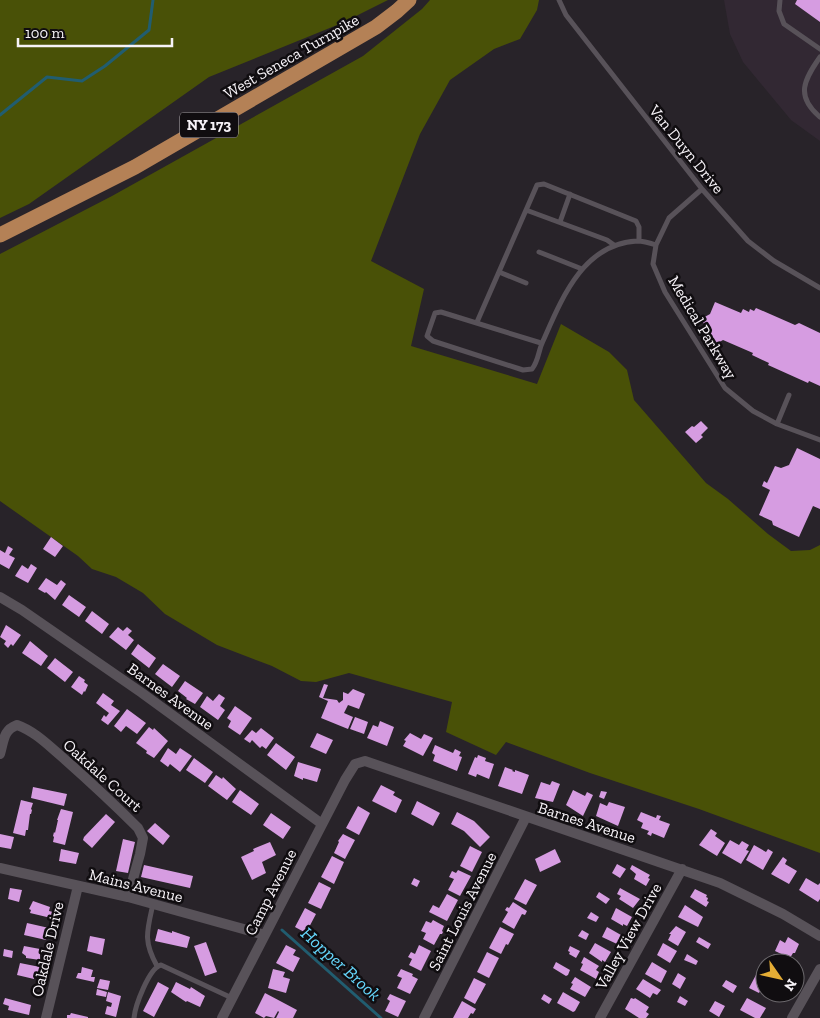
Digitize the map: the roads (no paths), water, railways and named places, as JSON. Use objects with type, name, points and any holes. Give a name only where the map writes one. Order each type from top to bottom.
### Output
[{"type":"main road","name":"West Seneca Turnpike","points":[[0,235],[75,198],[160,152],[376,27],[409,0]]},
{"type":"street","name":"Barnes Avenue","points":[[0,597],[22,610],[142,693],[322,824]]},
{"type":"street","name":"Oakdale Court","points":[[0,754],[6,732],[9,728],[16,725],[33,732],[138,828],[143,838],[128,898]]},
{"type":"street","name":"Barnes Avenue","points":[[345,780],[355,764],[365,761],[526,818],[682,869],[744,894],[820,936]]},
{"type":"street","name":"Camp Avenue","points":[[222,1018],[345,780]]},
{"type":"street","name":"Saint Louis Avenue","points":[[424,1018],[526,818]]},
{"type":"street","name":"Mains Avenue","points":[[0,868],[153,904],[265,935]]},
{"type":"street","name":"Valley View Drive","points":[[600,1018],[682,869]]},
{"type":"street","name":"Oakdale Drive","points":[[46,1018],[78,886]]},
{"type":"street","points":[[792,1018],[820,969]]},
{"type":"lane","name":"Van Duyn Drive","points":[[559,0],[566,15],[702,189],[748,241],[774,261],[820,288]]},
{"type":"lane","points":[[780,0],[779,11],[784,24],[820,49]]},
{"type":"lane","points":[[820,57],[807,76],[803,88],[809,107],[820,117]]},
{"type":"lane","points":[[477,322],[537,184],[544,184],[636,221],[639,227],[639,241]]},
{"type":"lane","name":"Medical Parkway","points":[[702,189],[669,218],[656,245],[653,264],[665,292],[725,388],[753,411],[777,424],[820,440]]},
{"type":"lane","points":[[560,222],[570,194]]},
{"type":"lane","points":[[526,210],[614,244]]},
{"type":"lane","points":[[541,343],[441,312],[435,313],[427,336],[433,341],[523,370],[532,369],[537,363],[541,343],[571,284],[599,252],[614,244],[639,241],[656,245]]},
{"type":"lane","points":[[539,252],[582,270]]},
{"type":"lane","points":[[499,272],[526,283]]},
{"type":"lane","points":[[777,424],[789,395]]},
{"type":"lane","points":[[153,904],[147,933],[147,944],[157,966]]},
{"type":"lane","points":[[157,966],[161,965],[232,998]]},
{"type":"lane","points":[[134,1018],[137,1003],[157,966]]},
{"type":"waterway","points":[[0,115],[47,77],[82,81],[105,66],[149,30],[153,0]]},
{"type":"waterway","name":"Hopper Brook","points":[[282,930],[381,1018]]}]
